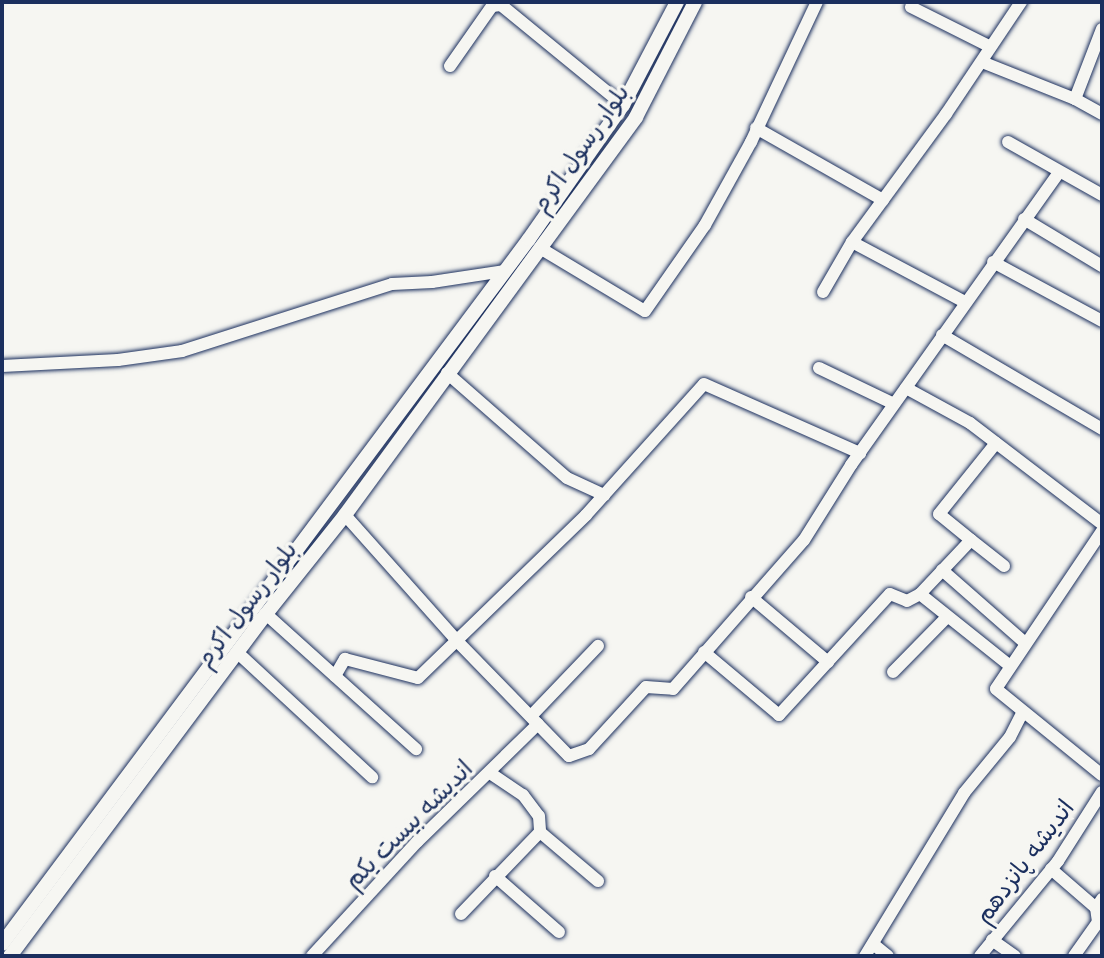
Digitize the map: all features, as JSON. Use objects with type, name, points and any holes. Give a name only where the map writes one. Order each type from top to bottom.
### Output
[{"type":"main road","name":"بلوار رسول اکرم","points":[[2,944],[505,271],[622,105],[677,2]]},
{"type":"main road","name":"بلوار رسول اکرم","points":[[10,956],[266,614],[345,515],[636,117],[695,2]]},
{"type":"main road","points":[[505,271],[518,280]]},
{"type":"street","points":[[540,248],[645,311],[705,225],[817,2]]},
{"type":"street","points":[[824,292],[852,242],[982,62],[1021,2]]},
{"type":"street","points":[[450,66],[492,6],[501,5],[622,105]]},
{"type":"street","points":[[911,7],[991,47]]},
{"type":"street","points":[[1075,99],[1102,29]]},
{"type":"street","points":[[982,62],[1075,99],[1102,114]]},
{"type":"street","points":[[756,128],[883,200]]},
{"type":"street","points":[[1008,142],[1102,195]]},
{"type":"street","points":[[345,515],[458,642],[569,756],[589,749],[646,687],[673,689],[751,597],[804,540],[860,453],[1059,172]]},
{"type":"street","points":[[1024,219],[1102,266]]},
{"type":"street","points":[[852,242],[965,302]]},
{"type":"street","points":[[993,262],[1102,321]]},
{"type":"street","points":[[2,366],[118,360],[182,352],[391,284],[432,282],[505,271]]},
{"type":"street","points":[[942,335],[1102,429]]},
{"type":"street","points":[[819,368],[894,404]]},
{"type":"street","points":[[447,373],[567,478],[604,495]]},
{"type":"street","points":[[335,676],[345,659],[418,678],[458,642],[604,495],[704,384],[860,453]]},
{"type":"street","points":[[906,388],[970,423],[1102,524]]},
{"type":"street","points":[[996,443],[939,514],[1004,566]]},
{"type":"street","points":[[1102,531],[1009,665],[996,689],[1102,775]]},
{"type":"street","points":[[704,652],[779,715],[890,594],[907,601],[920,594],[971,540]]},
{"type":"street","points":[[942,570],[1025,643]]},
{"type":"street","points":[[920,594],[1009,665]]},
{"type":"street","points":[[751,597],[828,662]]},
{"type":"street","points":[[266,614],[416,749]]},
{"type":"street","points":[[892,672],[947,617]]},
{"type":"street","name":"اندیشه بیست یکم","points":[[312,956],[417,842],[491,773],[597,646]]},
{"type":"street","points":[[238,653],[372,777]]},
{"type":"street","points":[[865,956],[964,793],[1010,737],[1023,712]]},
{"type":"street","points":[[491,773],[523,795],[539,816],[540,832],[598,881]]},
{"type":"street","name":"اندیشه پانزدهم","points":[[980,956],[1051,869],[1102,792]]},
{"type":"street","points":[[461,914],[540,832]]},
{"type":"street","points":[[1051,869],[1099,904],[1098,922],[1074,956]]},
{"type":"street","points":[[495,876],[559,932]]},
{"type":"street","points":[[992,940],[1015,956]]},
{"type":"street","points":[[873,944],[888,956]]}]
